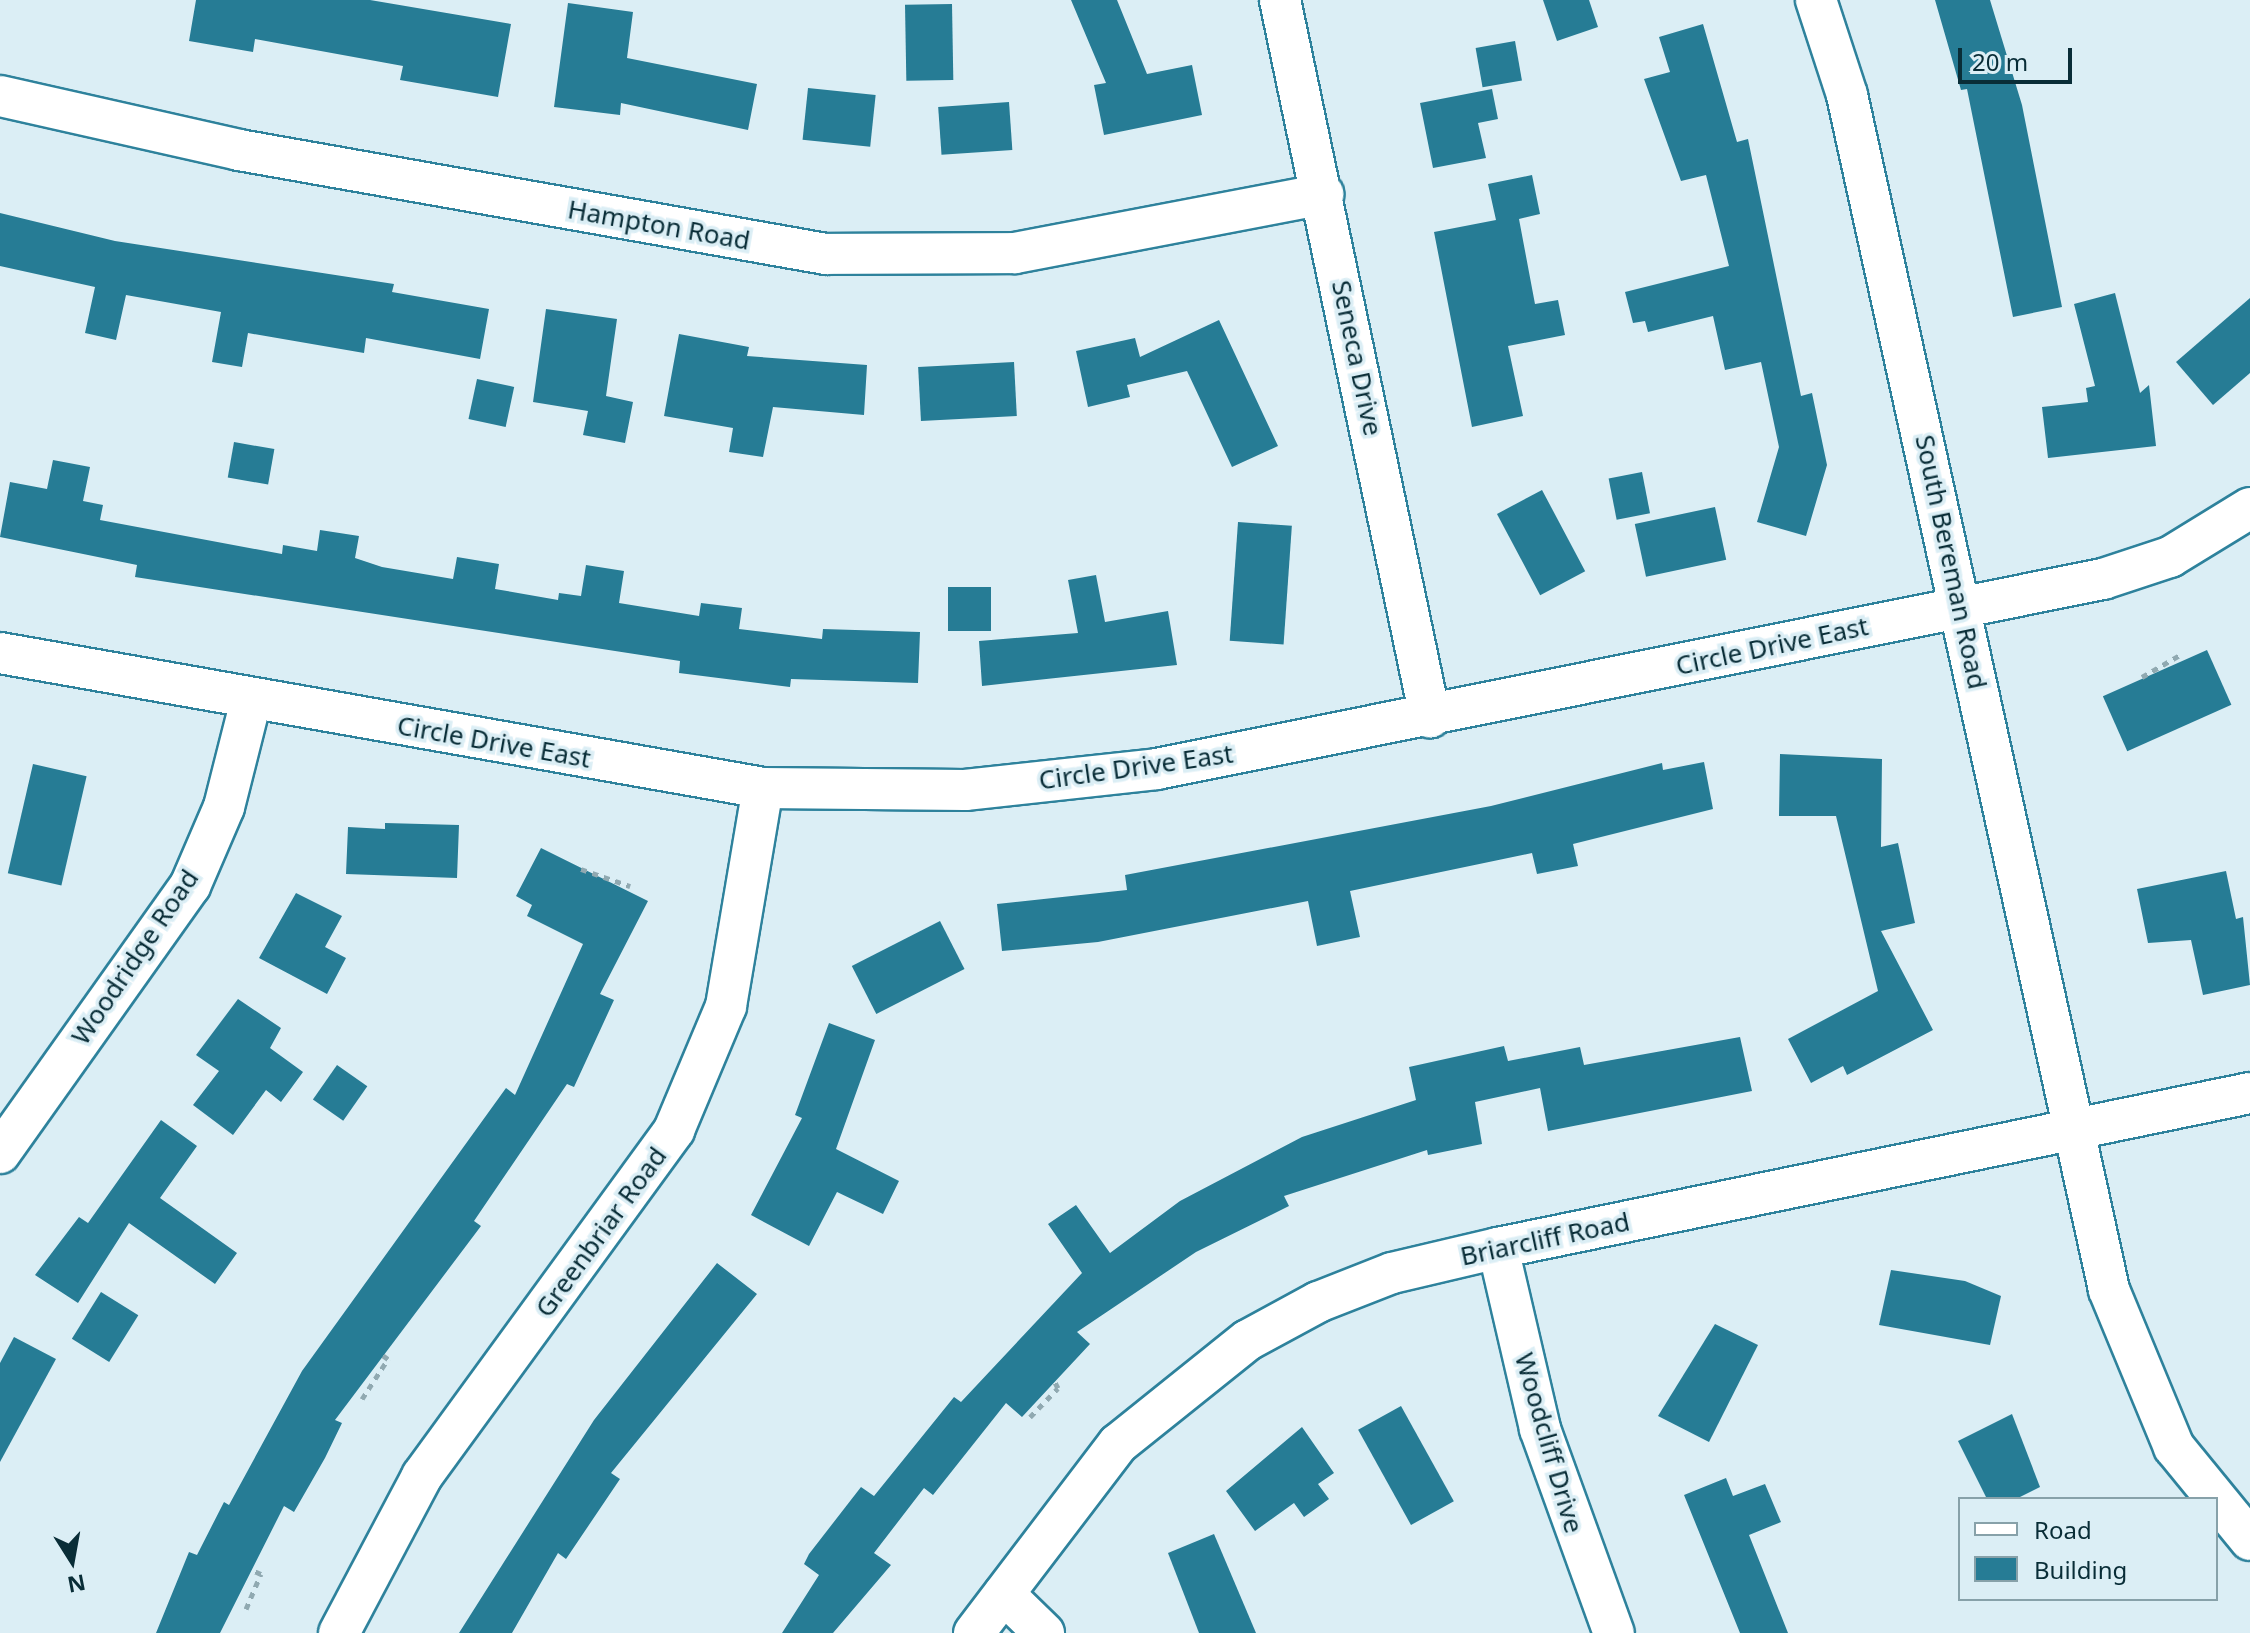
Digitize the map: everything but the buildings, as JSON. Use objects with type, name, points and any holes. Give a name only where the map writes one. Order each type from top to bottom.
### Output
[{"type":"street","name":"Seneca Drive","points":[[1280,0],[1430,717]]},
{"type":"street","name":"South Bereman Road","points":[[1816,0],[1847,95],[2109,1290],[2174,1447],[2215,1497]]},
{"type":"street","name":"Hampton Road","points":[[0,96],[239,150],[826,254],[1015,253],[1323,194]]},
{"type":"street","name":"Circle Drive East","points":[[0,653],[251,700],[763,788],[965,790],[1157,769],[1430,717],[2103,579],[2170,557],[2250,508]]},
{"type":"street","name":"Woodridge Road","points":[[0,1153],[190,886],[224,807],[251,700]]},
{"type":"street","name":"Greenbriar Road","points":[[339,1633],[422,1476],[674,1130],[726,1006],[763,788]]},
{"type":"street","name":"Briarcliff Road","points":[[974,1633],[1118,1444],[1248,1340],[1392,1273],[1498,1248],[2250,1093]]},
{"type":"street","name":"Woodcliff Drive","points":[[1498,1248],[1540,1429],[1614,1633]]},
{"type":"street","name":"South Bereman Road","points":[[2218,1501],[2250,1540]]},
{"type":"street","points":[[1004,1594],[1044,1633]]},
{"type":"path","points":[[2142,677],[2180,655]]},
{"type":"path","points":[[581,869],[630,886]]},
{"type":"path","points":[[362,1399],[388,1359],[381,1354]]},
{"type":"path","points":[[1030,1417],[1058,1388],[1055,1382]]},
{"type":"path","points":[[246,1609],[261,1574],[252,1570]]}]
